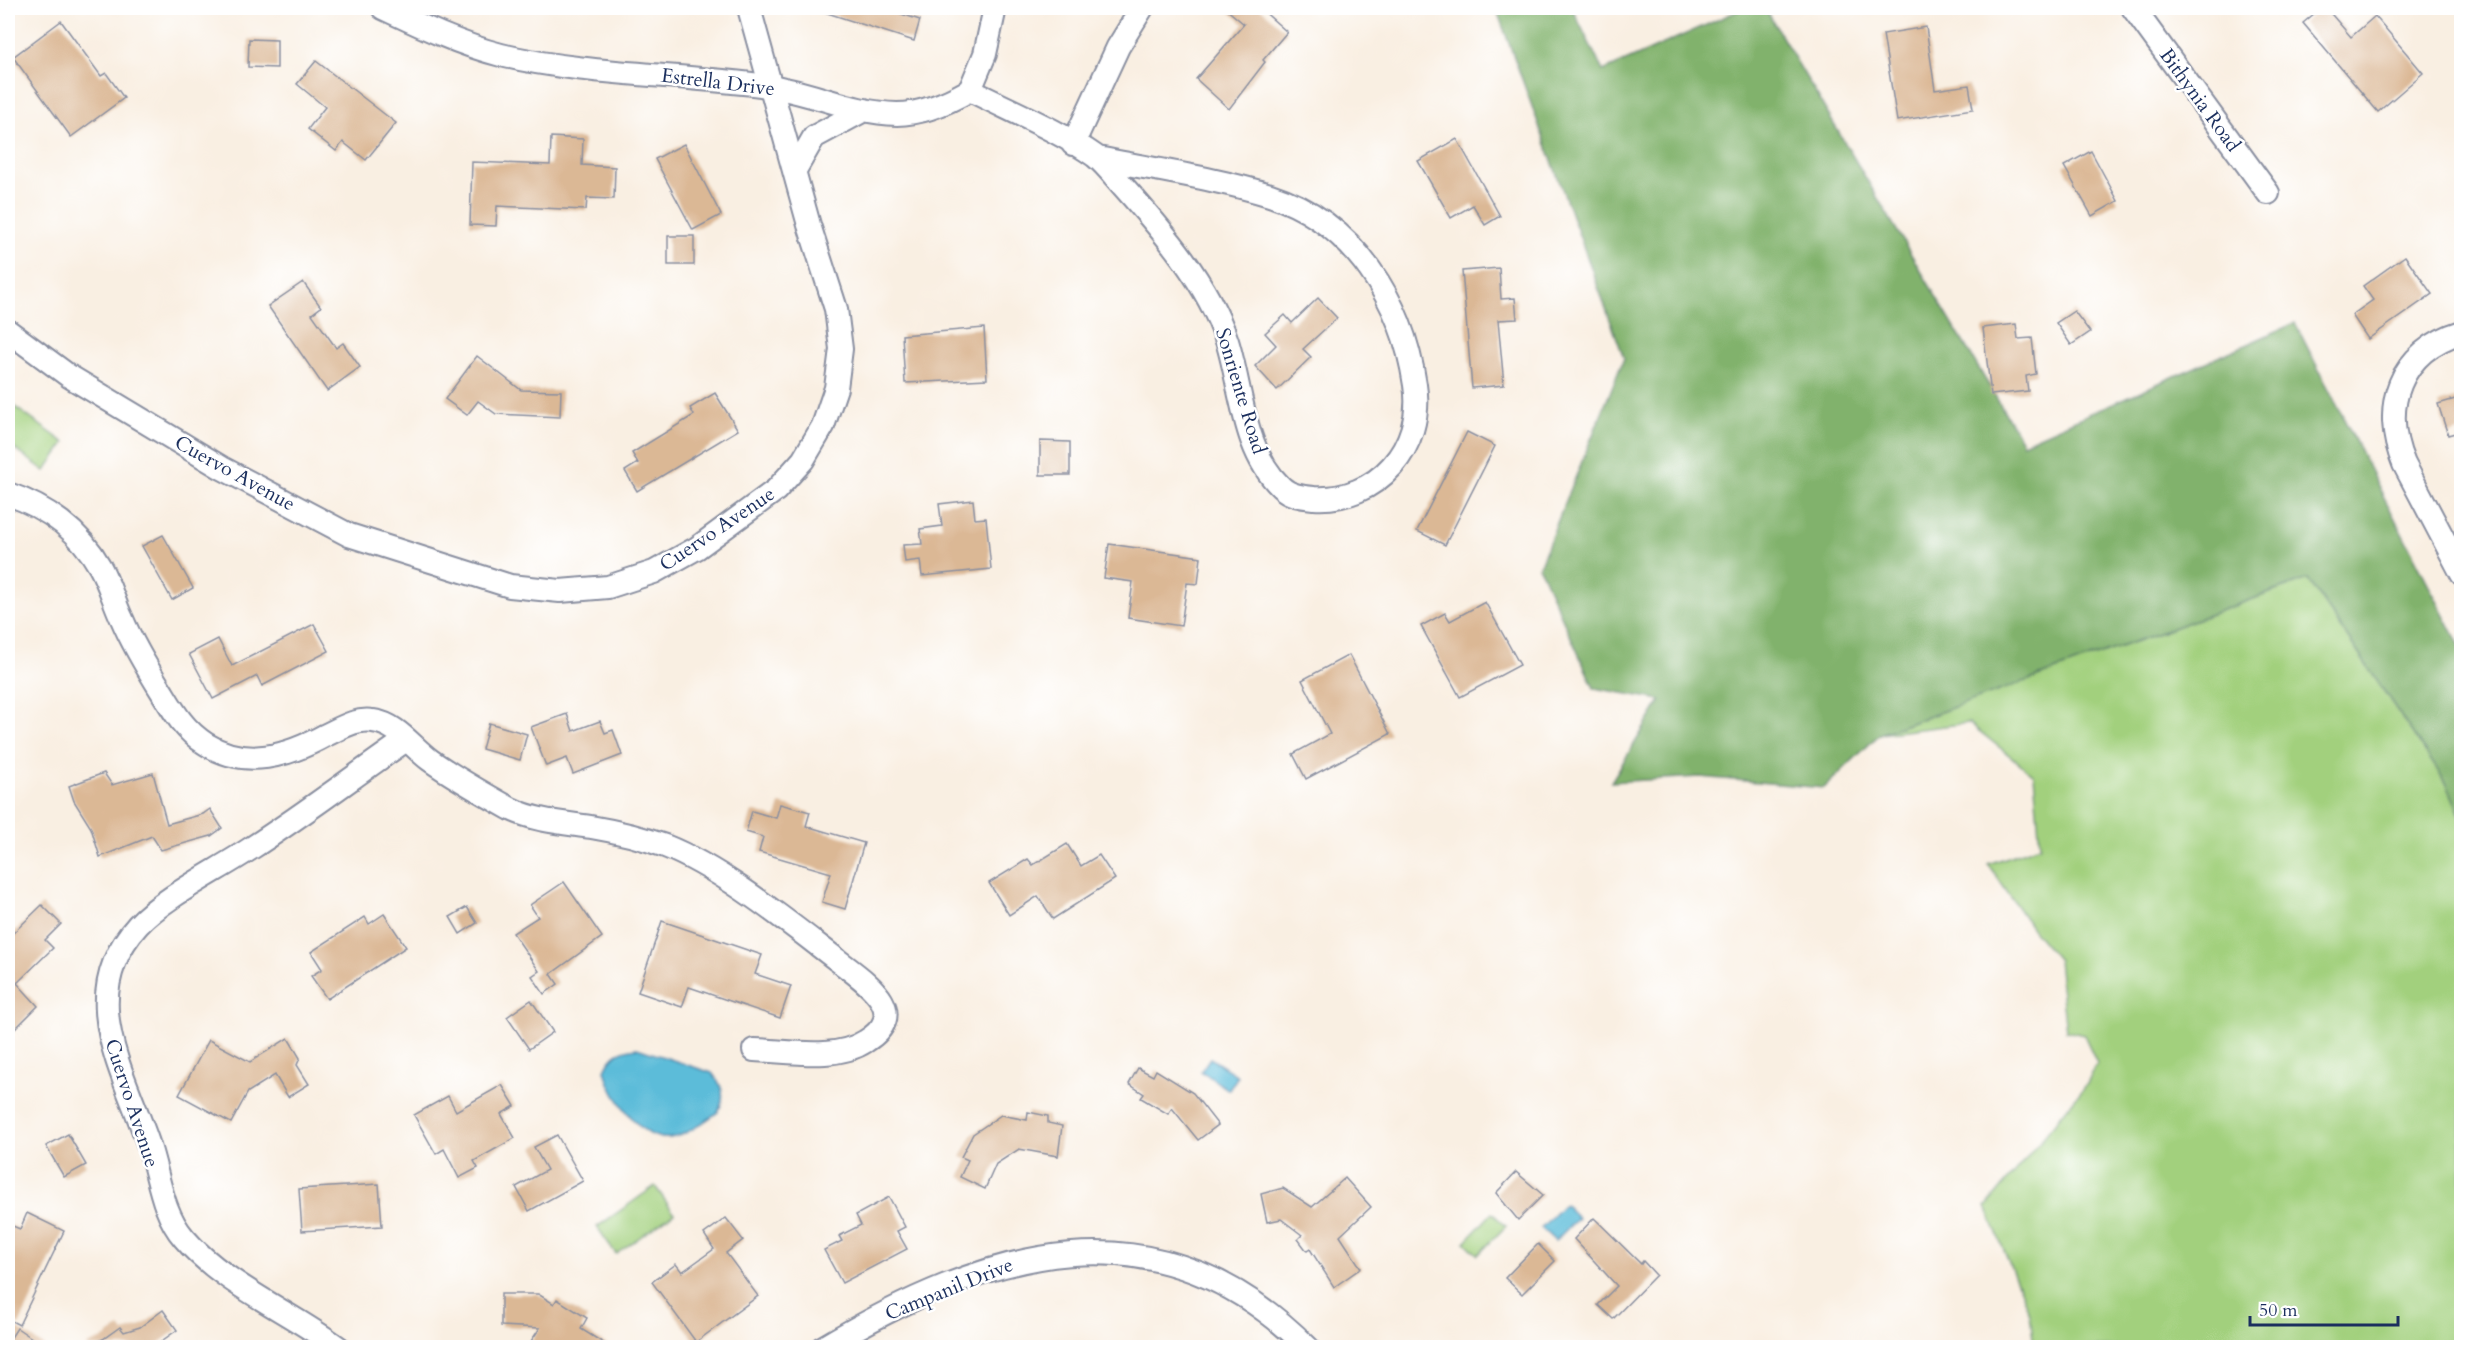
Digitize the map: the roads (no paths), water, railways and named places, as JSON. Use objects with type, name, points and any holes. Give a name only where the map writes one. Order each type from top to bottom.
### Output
[{"type":"street","name":"Estrella Drive","points":[[382,8],[448,39],[502,55],[554,64],[771,86],[864,110],[898,114],[922,111],[970,90]]},
{"type":"street","name":"Cuervo Avenue","points":[[8,331],[69,376],[201,456],[349,535],[510,586],[560,591],[608,587],[654,572],[697,548],[776,490],[803,460],[823,426],[836,388],[840,358],[836,309],[809,225],[749,8]]},
{"type":"street","points":[[970,90],[986,54],[995,8]]},
{"type":"street","points":[[1073,144],[1118,47],[1142,8]]},
{"type":"street","name":"Bithynia Road","points":[[2133,8],[2268,193]]},
{"type":"street","name":"Sonriente Road","points":[[970,90],[1098,158],[1271,196],[1310,213],[1344,238],[1372,270],[1393,307],[1411,358],[1418,403],[1413,433],[1399,460],[1385,475],[1360,491],[1330,499],[1300,497],[1283,489],[1263,465],[1251,435],[1219,318],[1201,288],[1151,217],[1098,158]]},
{"type":"street","points":[[795,170],[814,137],[864,110]]},
{"type":"street","points":[[2462,332],[2432,345],[2406,371],[2393,407],[2392,426],[2396,445],[2404,464],[2462,574]]},
{"type":"street","points":[[8,494],[27,500],[56,517],[81,540],[100,567],[143,662],[183,725],[207,745],[236,756],[268,759],[298,750],[350,723],[373,721],[395,728],[429,759],[514,810],[548,820],[597,828],[665,846],[702,865],[783,919],[870,985],[882,998],[885,1023],[881,1030],[864,1043],[829,1053],[754,1050]]},
{"type":"street","name":"Cuervo Avenue","points":[[339,1347],[207,1263],[182,1236],[159,1185],[150,1147],[108,1037],[106,994],[116,957],[137,926],[156,909],[253,848],[406,740]]},
{"type":"street","name":"Campanil Drive","points":[[822,1347],[915,1299],[962,1280],[1015,1261],[1074,1252],[1143,1257],[1194,1271],[1259,1305],[1308,1347]]},
{"type":"water","points":[[637,1048],[712,1073],[719,1082],[723,1096],[718,1112],[681,1135],[660,1138],[649,1134],[616,1097],[605,1070],[617,1054]]},
{"type":"water","points":[[1210,1058],[1238,1076],[1229,1090],[1201,1071]]},
{"type":"water","points":[[1564,1204],[1578,1218],[1555,1241],[1541,1228]]}]
